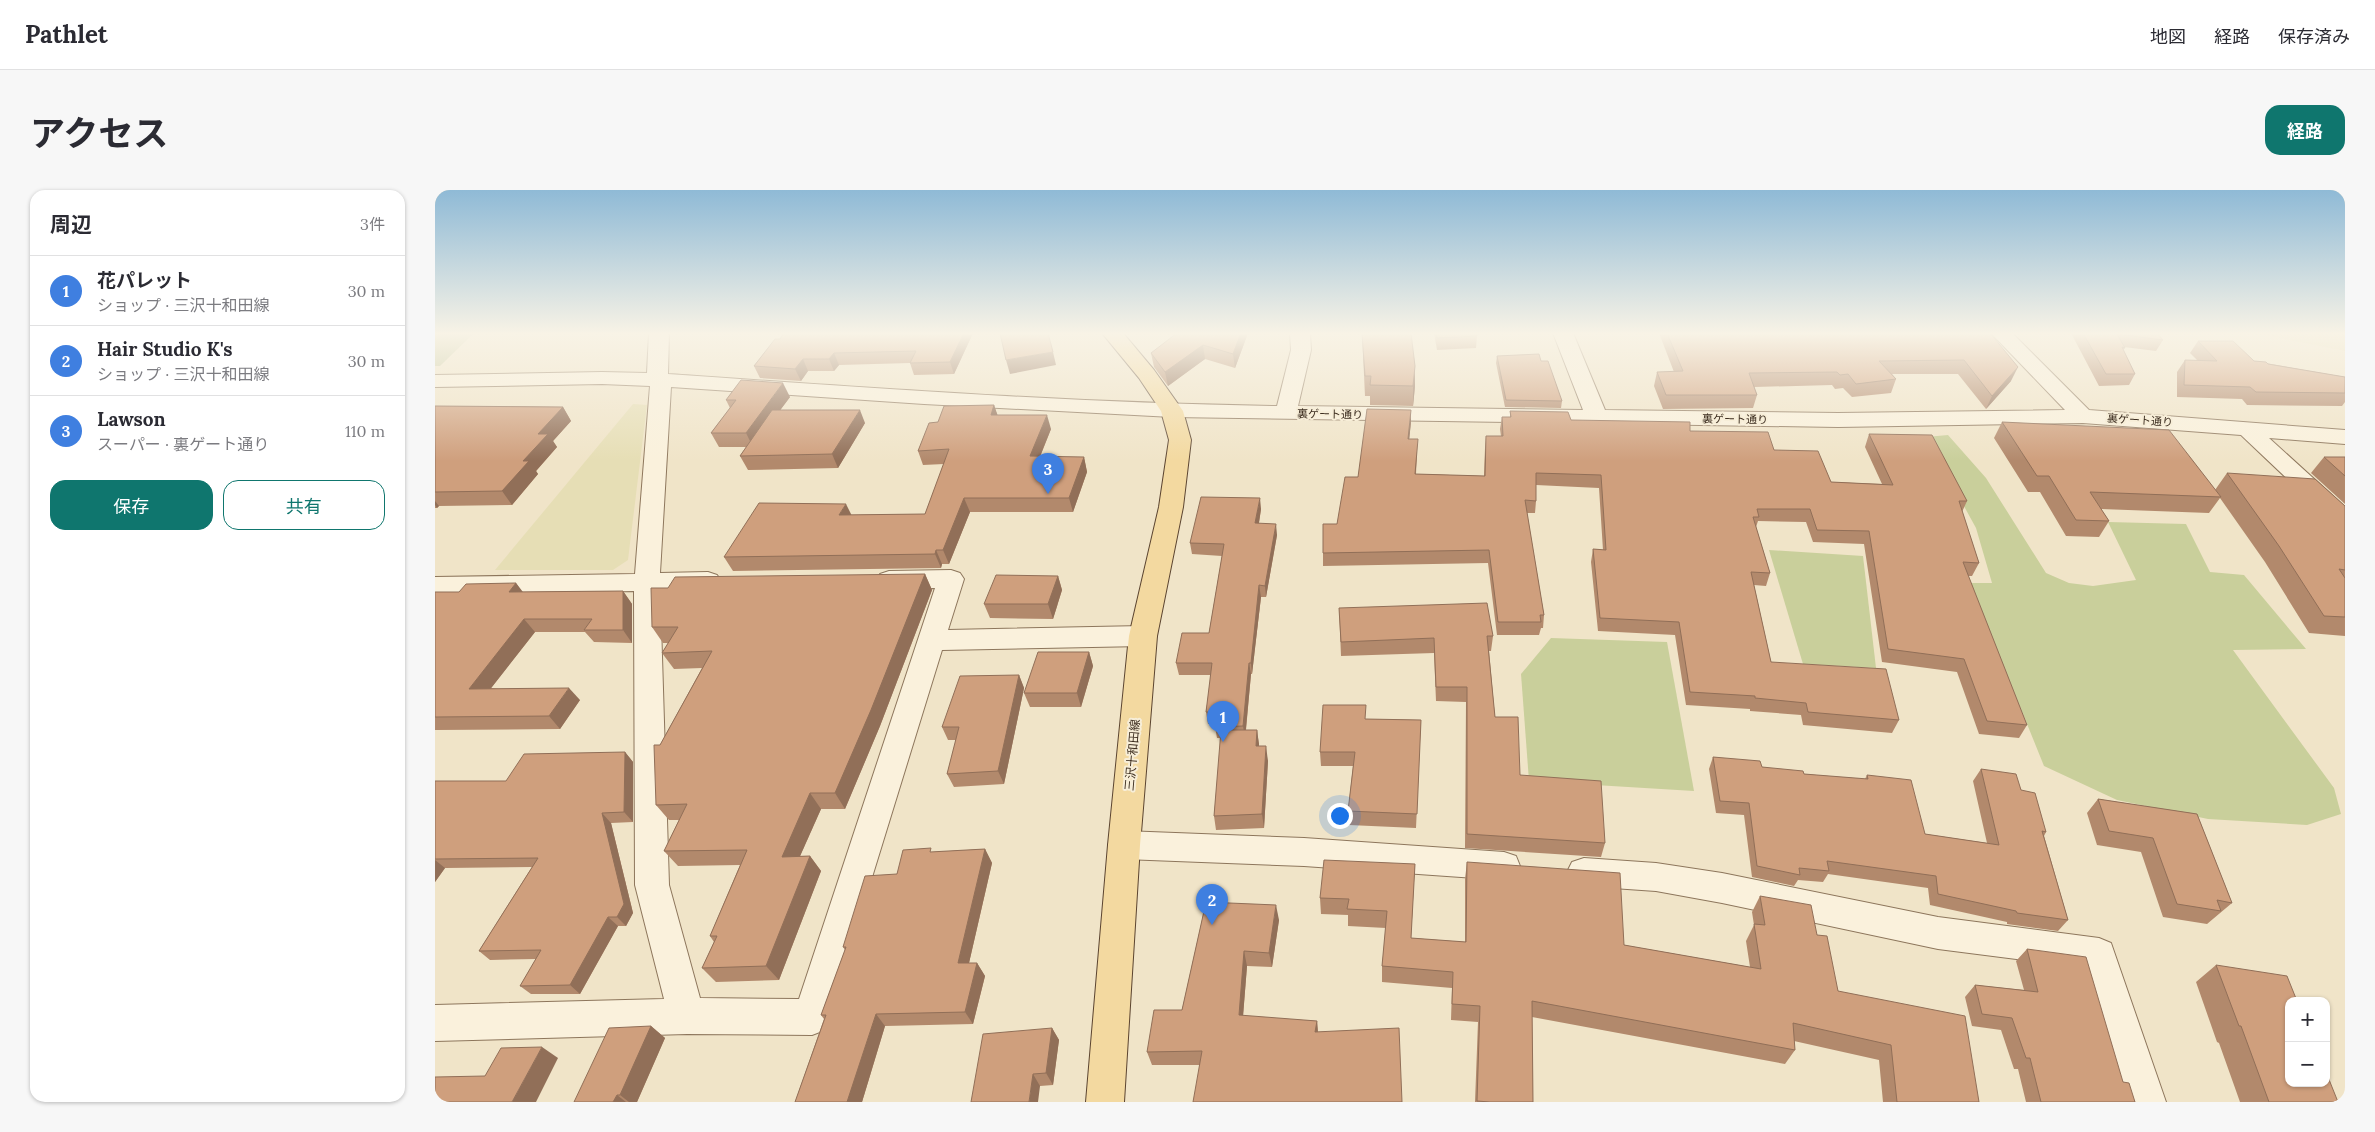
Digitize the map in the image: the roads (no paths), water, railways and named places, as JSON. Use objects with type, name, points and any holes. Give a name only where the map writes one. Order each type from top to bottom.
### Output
[{"type":"main road","points":[[1148,376],[1172,411]]},
{"type":"main road","name":"三沢十和田線","points":[[1105,1102],[1123,845],[1143,636],[1171,507],[1179,440],[1172,411]]},
{"type":"street","points":[[658,376],[661,390],[647,582],[653,885],[687,1016]]},
{"type":"street","points":[[1286,413],[1295,376]]},
{"type":"street","points":[[1580,376],[1597,417]]},
{"type":"street","points":[[2043,376],[2083,416]]},
{"type":"street","name":"裏ゲート通り","points":[[435,381],[593,378],[658,380],[924,398],[1172,411],[1838,420],[2083,416],[2345,437]]},
{"type":"street","points":[[2246,428],[2345,520]]},
{"type":"street","points":[[435,1023],[687,1016],[811,1017],[951,580],[862,580]]},
{"type":"street","points":[[435,586],[735,581]]},
{"type":"street","points":[[933,640],[1143,636]]},
{"type":"street","points":[[1123,845],[1304,852],[1656,877],[1722,888],[1938,933],[2099,954],[2147,1102]]},
{"type":"place","name":"Lawson","points":[[1048,494]]},
{"type":"place","name":"花パレット","points":[[1223,742]]},
{"type":"place","name":"Hair Studio K's","points":[[1212,925]]}]
